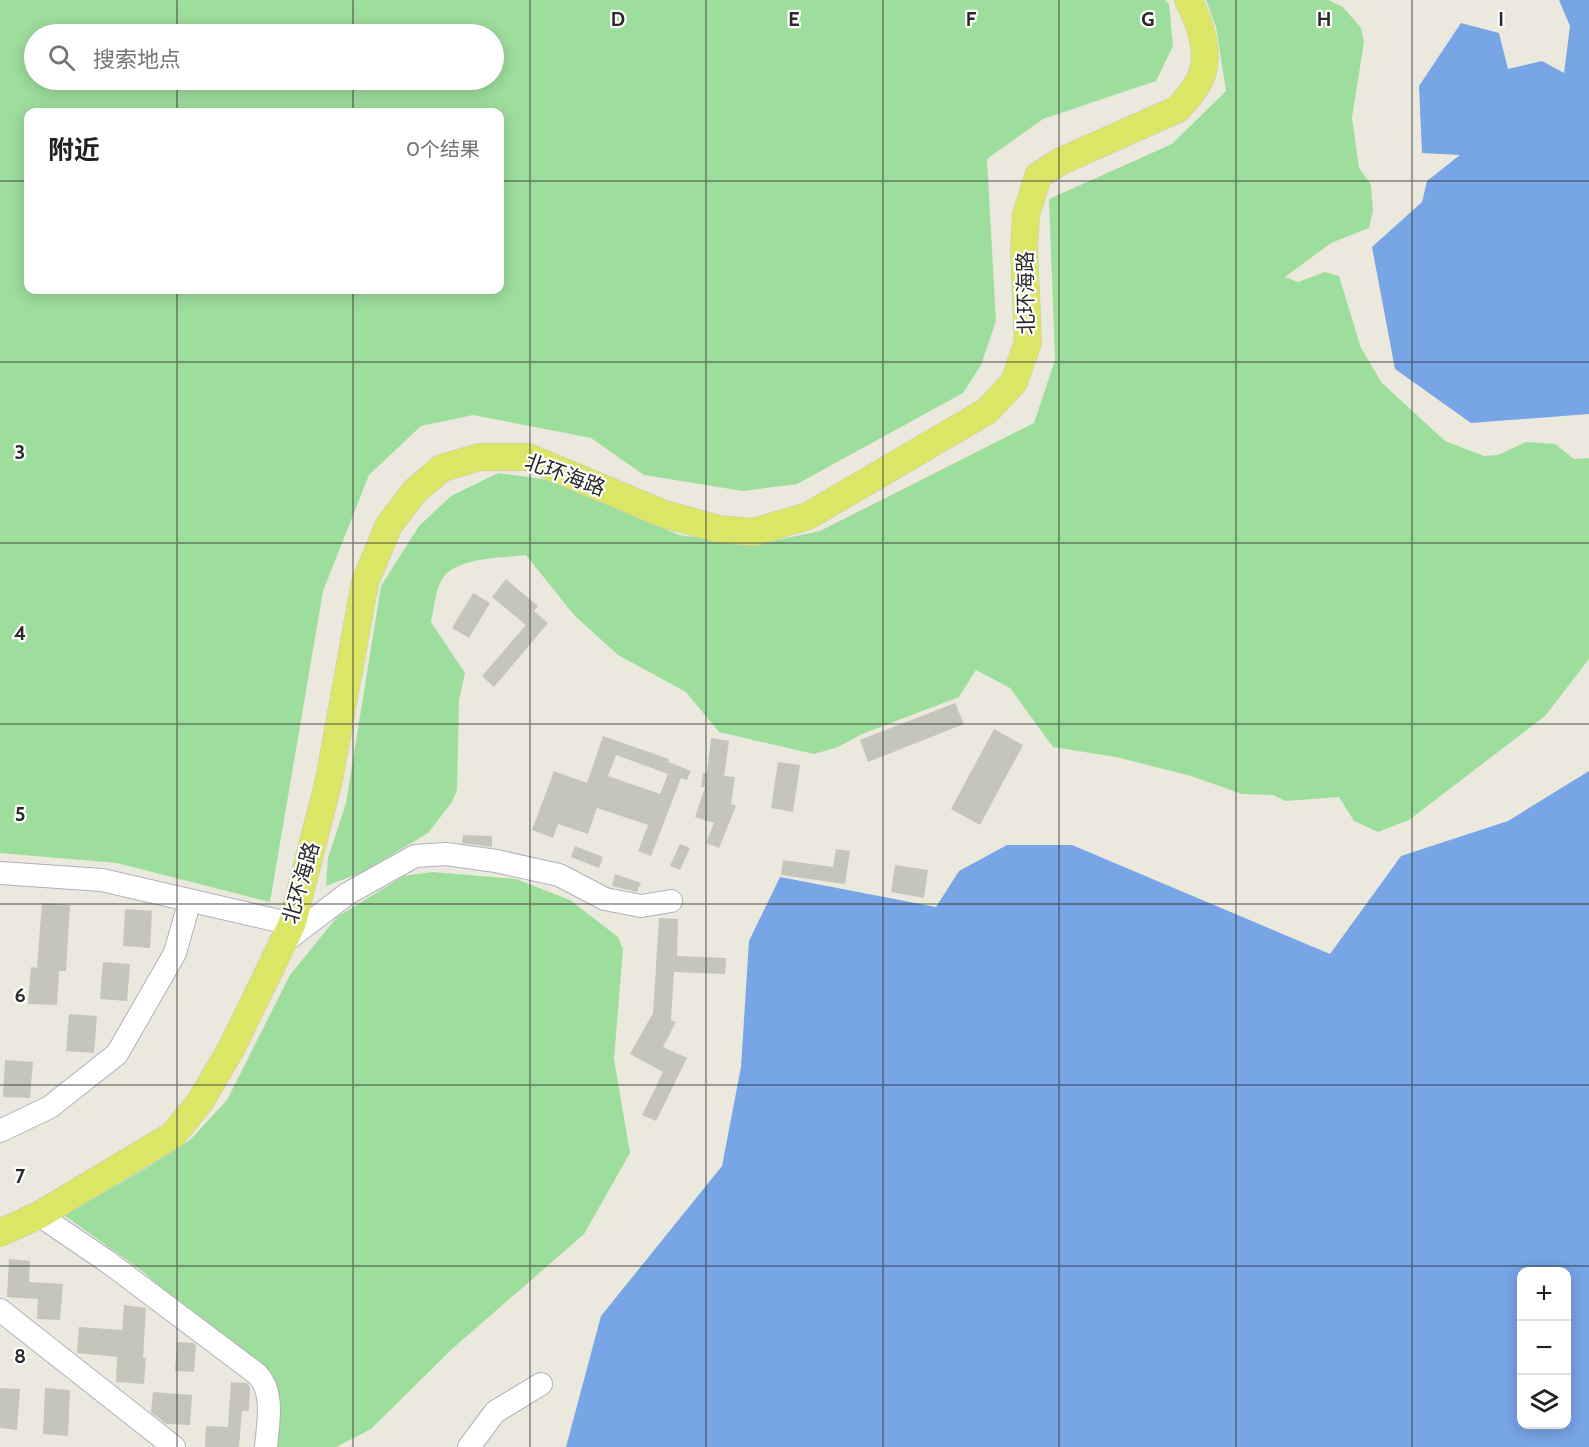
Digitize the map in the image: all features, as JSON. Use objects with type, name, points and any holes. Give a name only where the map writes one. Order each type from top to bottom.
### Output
[{"type":"main road","name":"北环海路","points":[[0,1233],[39,1215],[173,1135],[200,1102],[226,1058],[287,933],[329,780],[365,582],[389,525],[415,491],[442,468],[480,457],[528,457],[664,514],[719,529],[754,532],[808,516],[987,411],[1014,382],[1028,342],[1024,250],[1026,215],[1038,176],[1059,162],[1178,109],[1191,93],[1203,72],[1204,48],[1195,13],[1188,0]]},
{"type":"lane","points":[[0,873],[102,880],[190,900],[287,933],[347,894],[416,856],[446,854],[496,861],[559,875],[605,899],[641,906],[671,901]]},
{"type":"lane","points":[[0,1131],[50,1107],[117,1054],[175,953],[190,900]]},
{"type":"lane","points":[[39,1215],[108,1262],[265,1382],[269,1401],[266,1447]]},
{"type":"lane","points":[[0,1310],[174,1447]]},
{"type":"lane","points":[[469,1447],[495,1412],[541,1384]]},
{"type":"green space","points":[[0,0],[1165,0],[1169,4],[1173,46],[1156,81],[1043,119],[987,159],[996,321],[981,365],[963,393],[797,484],[743,491],[644,475],[591,438],[473,415],[421,426],[369,475],[323,591],[270,902],[117,863],[0,853]]},
{"type":"green space","points":[[1206,0],[1328,0],[1343,7],[1361,28],[1364,42],[1352,118],[1359,168],[1371,185],[1373,211],[1369,228],[1331,243],[1285,277],[1298,282],[1325,272],[1339,276],[1361,348],[1382,383],[1445,441],[1484,456],[1498,455],[1526,442],[1555,444],[1574,459],[1589,458],[1589,659],[1545,716],[1409,820],[1378,832],[1354,821],[1339,797],[1286,801],[1273,795],[1242,794],[1191,776],[1116,757],[1053,747],[1010,688],[976,670],[959,697],[862,734],[838,747],[814,754],[719,732],[686,692],[618,655],[574,615],[526,555],[492,558],[467,563],[447,573],[437,591],[431,622],[465,673],[459,700],[457,790],[452,802],[428,833],[363,872],[326,886],[328,858],[346,803],[381,586],[419,526],[451,496],[498,473],[549,480],[679,535],[753,545],[820,531],[1034,423],[1055,360],[1049,199],[1172,144],[1226,91],[1216,27]]},
{"type":"green space","points":[[432,872],[516,879],[570,900],[618,937],[623,949],[614,1059],[630,1153],[584,1234],[452,1349],[371,1429],[336,1447],[277,1447],[279,1422],[273,1378],[209,1323],[183,1306],[142,1271],[64,1215],[190,1140],[227,1100],[290,975],[337,917],[404,876]]},
{"type":"water","points":[[1559,0],[1589,0],[1589,414],[1471,423],[1395,369],[1372,247],[1422,202],[1427,181],[1460,155],[1422,153],[1419,86],[1461,23],[1499,33],[1508,69],[1542,61],[1564,73],[1570,26]]},
{"type":"water","points":[[1589,771],[1589,1447],[566,1447],[601,1316],[722,1166],[741,1067],[749,941],[780,877],[936,907],[959,871],[1007,845],[1072,845],[1330,954],[1401,856],[1508,821]]},
{"type":"building","points":[[506,579],[538,606],[534,611],[548,623],[494,687],[482,676],[526,625],[492,597]]},
{"type":"building","points":[[473,593],[490,603],[469,638],[452,628]]},
{"type":"building","points":[[955,703],[964,724],[868,762],[860,740]]},
{"type":"building","points":[[994,729],[1023,745],[980,825],[951,809]]},
{"type":"building","points":[[603,736],[669,759],[668,762],[691,771],[687,780],[681,778],[651,856],[638,851],[648,825],[597,808],[588,834],[558,824],[553,838],[532,830],[554,771],[587,783]],"holes":[[[616,755],[668,774],[660,794],[608,776]]]},
{"type":"building","points":[[711,738],[729,741],[724,776],[735,777],[731,804],[736,806],[719,848],[706,843],[714,823],[695,817],[705,787],[701,787],[703,773],[707,773]]},
{"type":"building","points":[[778,762],[800,765],[793,812],[771,808]]},
{"type":"building","points":[[463,835],[492,836],[492,847],[462,843]]},
{"type":"building","points":[[680,844],[690,848],[680,870],[670,866]]},
{"type":"building","points":[[575,846],[603,857],[599,868],[571,857]]},
{"type":"building","points":[[836,849],[850,851],[845,884],[781,875],[783,860],[833,867]]},
{"type":"building","points":[[895,865],[928,870],[924,898],[891,892]]},
{"type":"building","points":[[615,874],[641,883],[637,892],[612,886]]},
{"type":"building","points":[[42,903],[70,905],[66,971],[59,971],[57,1005],[28,1004],[31,967],[37,968]]},
{"type":"building","points":[[125,909],[152,911],[150,948],[123,946]]},
{"type":"building","points":[[659,918],[678,919],[677,956],[726,958],[725,974],[674,972],[671,1020],[676,1022],[663,1047],[687,1058],[656,1121],[642,1115],[663,1072],[630,1054],[653,1013]]},
{"type":"building","points":[[103,962],[130,964],[127,1001],[100,999]]},
{"type":"building","points":[[69,1014],[97,1016],[94,1053],[66,1051]]},
{"type":"building","points":[[5,1060],[33,1062],[30,1098],[3,1097]]},
{"type":"building","points":[[9,1259],[30,1261],[29,1282],[63,1284],[60,1320],[37,1319],[38,1299],[7,1297]]},
{"type":"building","points":[[124,1305],[146,1308],[144,1384],[116,1382],[117,1357],[77,1353],[79,1327],[122,1330]]},
{"type":"building","points":[[177,1342],[196,1345],[194,1372],[175,1371]]},
{"type":"building","points":[[231,1382],[247,1383],[250,1387],[249,1411],[242,1411],[239,1447],[205,1447],[206,1426],[228,1427]]},
{"type":"building","points":[[0,1388],[20,1389],[17,1430],[0,1428]]},
{"type":"building","points":[[45,1388],[70,1390],[68,1436],[43,1434]]},
{"type":"building","points":[[153,1392],[192,1395],[190,1425],[166,1424],[151,1412]]}]
